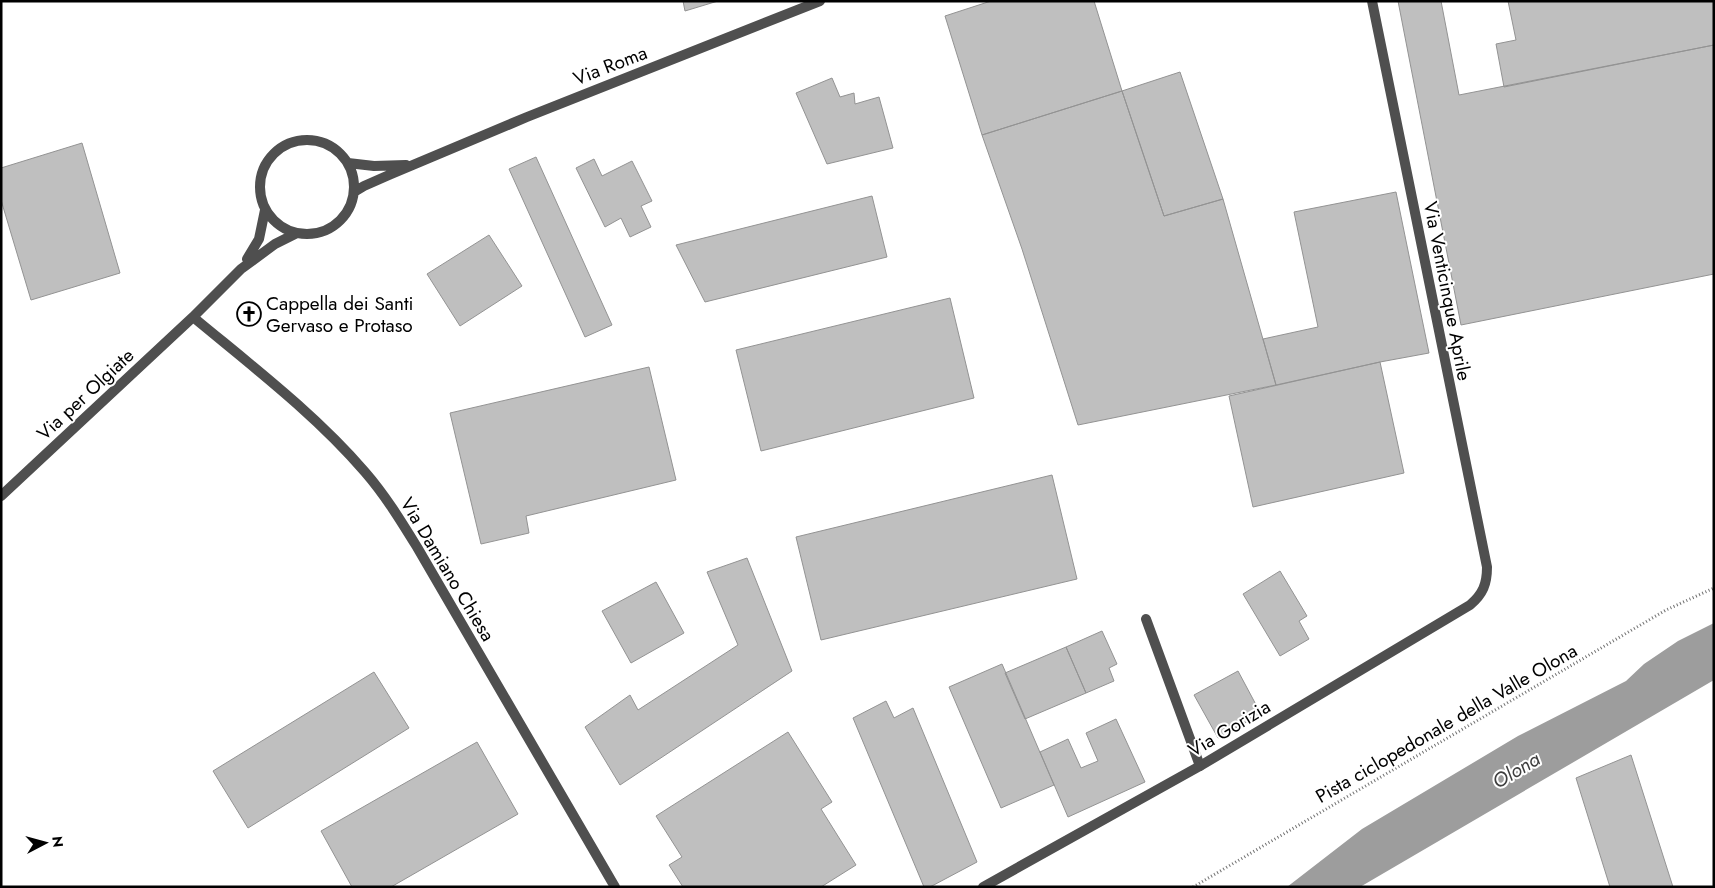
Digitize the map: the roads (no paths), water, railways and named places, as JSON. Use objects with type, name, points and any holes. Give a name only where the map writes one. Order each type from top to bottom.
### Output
[{"type":"street","name":"Via Roma","points":[[354,192],[364,186],[526,117],[820,1]]},
{"type":"street","name":"Via Venticinque Aprile","points":[[1372,1],[1486,568],[1487,578],[1484,589]]},
{"type":"street","points":[[304,139],[320,141],[335,148],[346,159],[352,172],[354,192],[352,203],[344,216],[333,227],[319,233],[304,235],[289,231],[275,223],[265,210],[260,195],[260,179],[265,164],[270,157],[275,151],[289,142],[304,139]]},
{"type":"street","name":"Via Roma","points":[[348,163],[374,166],[415,164]]},
{"type":"street","points":[[241,268],[259,239],[265,210]]},
{"type":"street","points":[[193,317],[241,268],[260,254],[297,233]]},
{"type":"street","name":"Via per Olgiate","points":[[1,496],[193,317]]},
{"type":"street","name":"Via Damiano Chiesa","points":[[193,317],[324,429],[365,473],[384,497],[417,547],[615,887]]},
{"type":"street","name":"Via Gorizia","points":[[983,887],[1200,766],[1470,605],[1484,589]]},
{"type":"street","points":[[1146,619],[1200,766]]},
{"type":"water","name":"Olona","points":[[1714,623],[1714,680],[1360,887],[1287,887],[1362,829],[1518,736],[1626,681],[1644,664],[1678,641]]},
{"type":"place","name":"Cappella dei Santi Gervaso e Protaso","points":[[249,314]]}]
